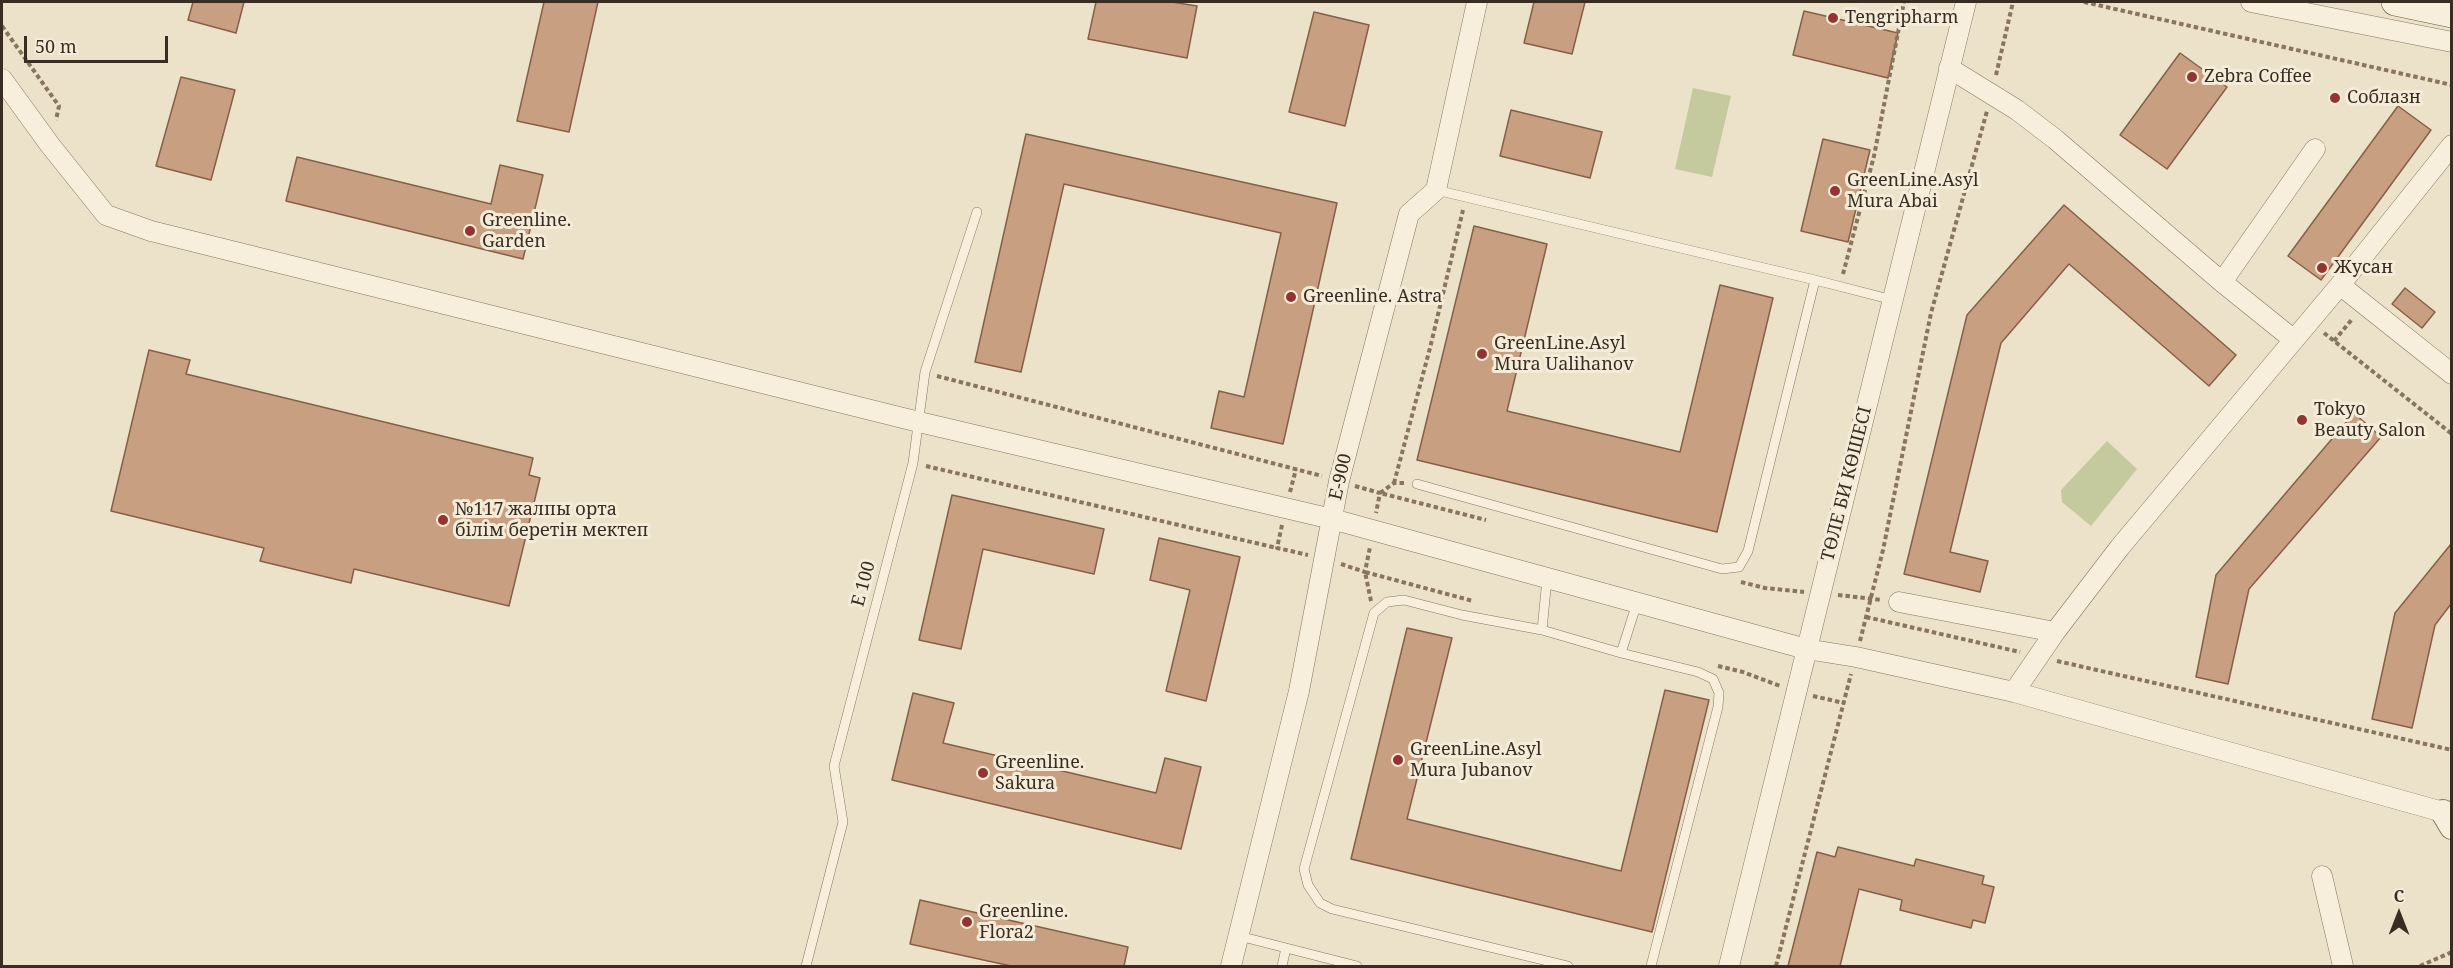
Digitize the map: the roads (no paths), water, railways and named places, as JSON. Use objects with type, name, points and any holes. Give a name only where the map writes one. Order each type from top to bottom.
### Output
[{"type":"main road","points":[[2395,2],[2451,14]]},
{"type":"street","points":[[1436,190],[1477,2]]},
{"type":"street","name":"ТӨЛЕ БИ КӨШЕСІ","points":[[1729,966],[1966,2]]},
{"type":"street","points":[[2251,2],[2451,42]]},
{"type":"street","points":[[1949,68],[2055,139],[2222,282],[2294,340]]},
{"type":"street","points":[[2,79],[50,145],[106,215],[151,231],[919,422],[1332,519],[1806,649],[1856,657],[2014,692],[2449,818]]},
{"type":"street","points":[[2014,692],[2055,632],[2120,547],[2340,285],[2451,145]]},
{"type":"street","points":[[2222,282],[2315,149]]},
{"type":"street","name":"E-900","points":[[1231,966],[1299,692],[1339,481],[1409,214],[1436,190]]},
{"type":"street","points":[[2340,285],[2451,374]]},
{"type":"street","points":[[1899,602],[2055,632]]},
{"type":"street","points":[[2322,876],[2343,966]]},
{"type":"lane","points":[[1436,190],[1893,300]]},
{"type":"lane","name":"E 100","points":[[806,966],[843,822],[834,766],[913,463],[925,372],[977,212]]},
{"type":"lane","points":[[1417,484],[1722,569],[1738,567],[1748,551],[1815,280]]},
{"type":"lane","points":[[1542,630],[1547,579]]},
{"type":"lane","points":[[1568,966],[1332,909],[1320,903],[1308,885],[1304,869],[1374,613],[1387,602],[1404,600],[1462,615],[1542,630],[1698,672],[1713,679],[1719,693],[1718,707],[1652,966]]},
{"type":"lane","points":[[1621,653],[1637,603]]},
{"type":"lane","points":[[1239,936],[1357,966]]},
{"type":"lane","points":[[1282,966],[1286,948]]},
{"type":"place","name":"Tengripharm","points":[[1833,18]]},
{"type":"place","name":"Zebra Coffee","points":[[2192,77]]},
{"type":"place","name":"Соблазн","points":[[2335,98]]},
{"type":"place","name":"GreenLine.Asyl Mura Abai","points":[[1835,191]]},
{"type":"place","name":"Greenline. Garden","points":[[470,231]]},
{"type":"place","name":"Жусан","points":[[2322,268]]},
{"type":"place","name":"Greenline. Astra","points":[[1291,297]]},
{"type":"place","name":"GreenLine.Asyl Mura Ualihanov","points":[[1482,354]]},
{"type":"place","name":"Tokyo Beauty Salon","points":[[2302,420]]},
{"type":"place","name":"№117 жалпы орта білім беретін мектеп","points":[[443,520]]},
{"type":"place","name":"GreenLine.Asyl Mura Jubanov","points":[[1398,760]]},
{"type":"place","name":"Greenline. Sakura","points":[[983,773]]},
{"type":"place","name":"Greenline. Flora2","points":[[967,922]]}]
